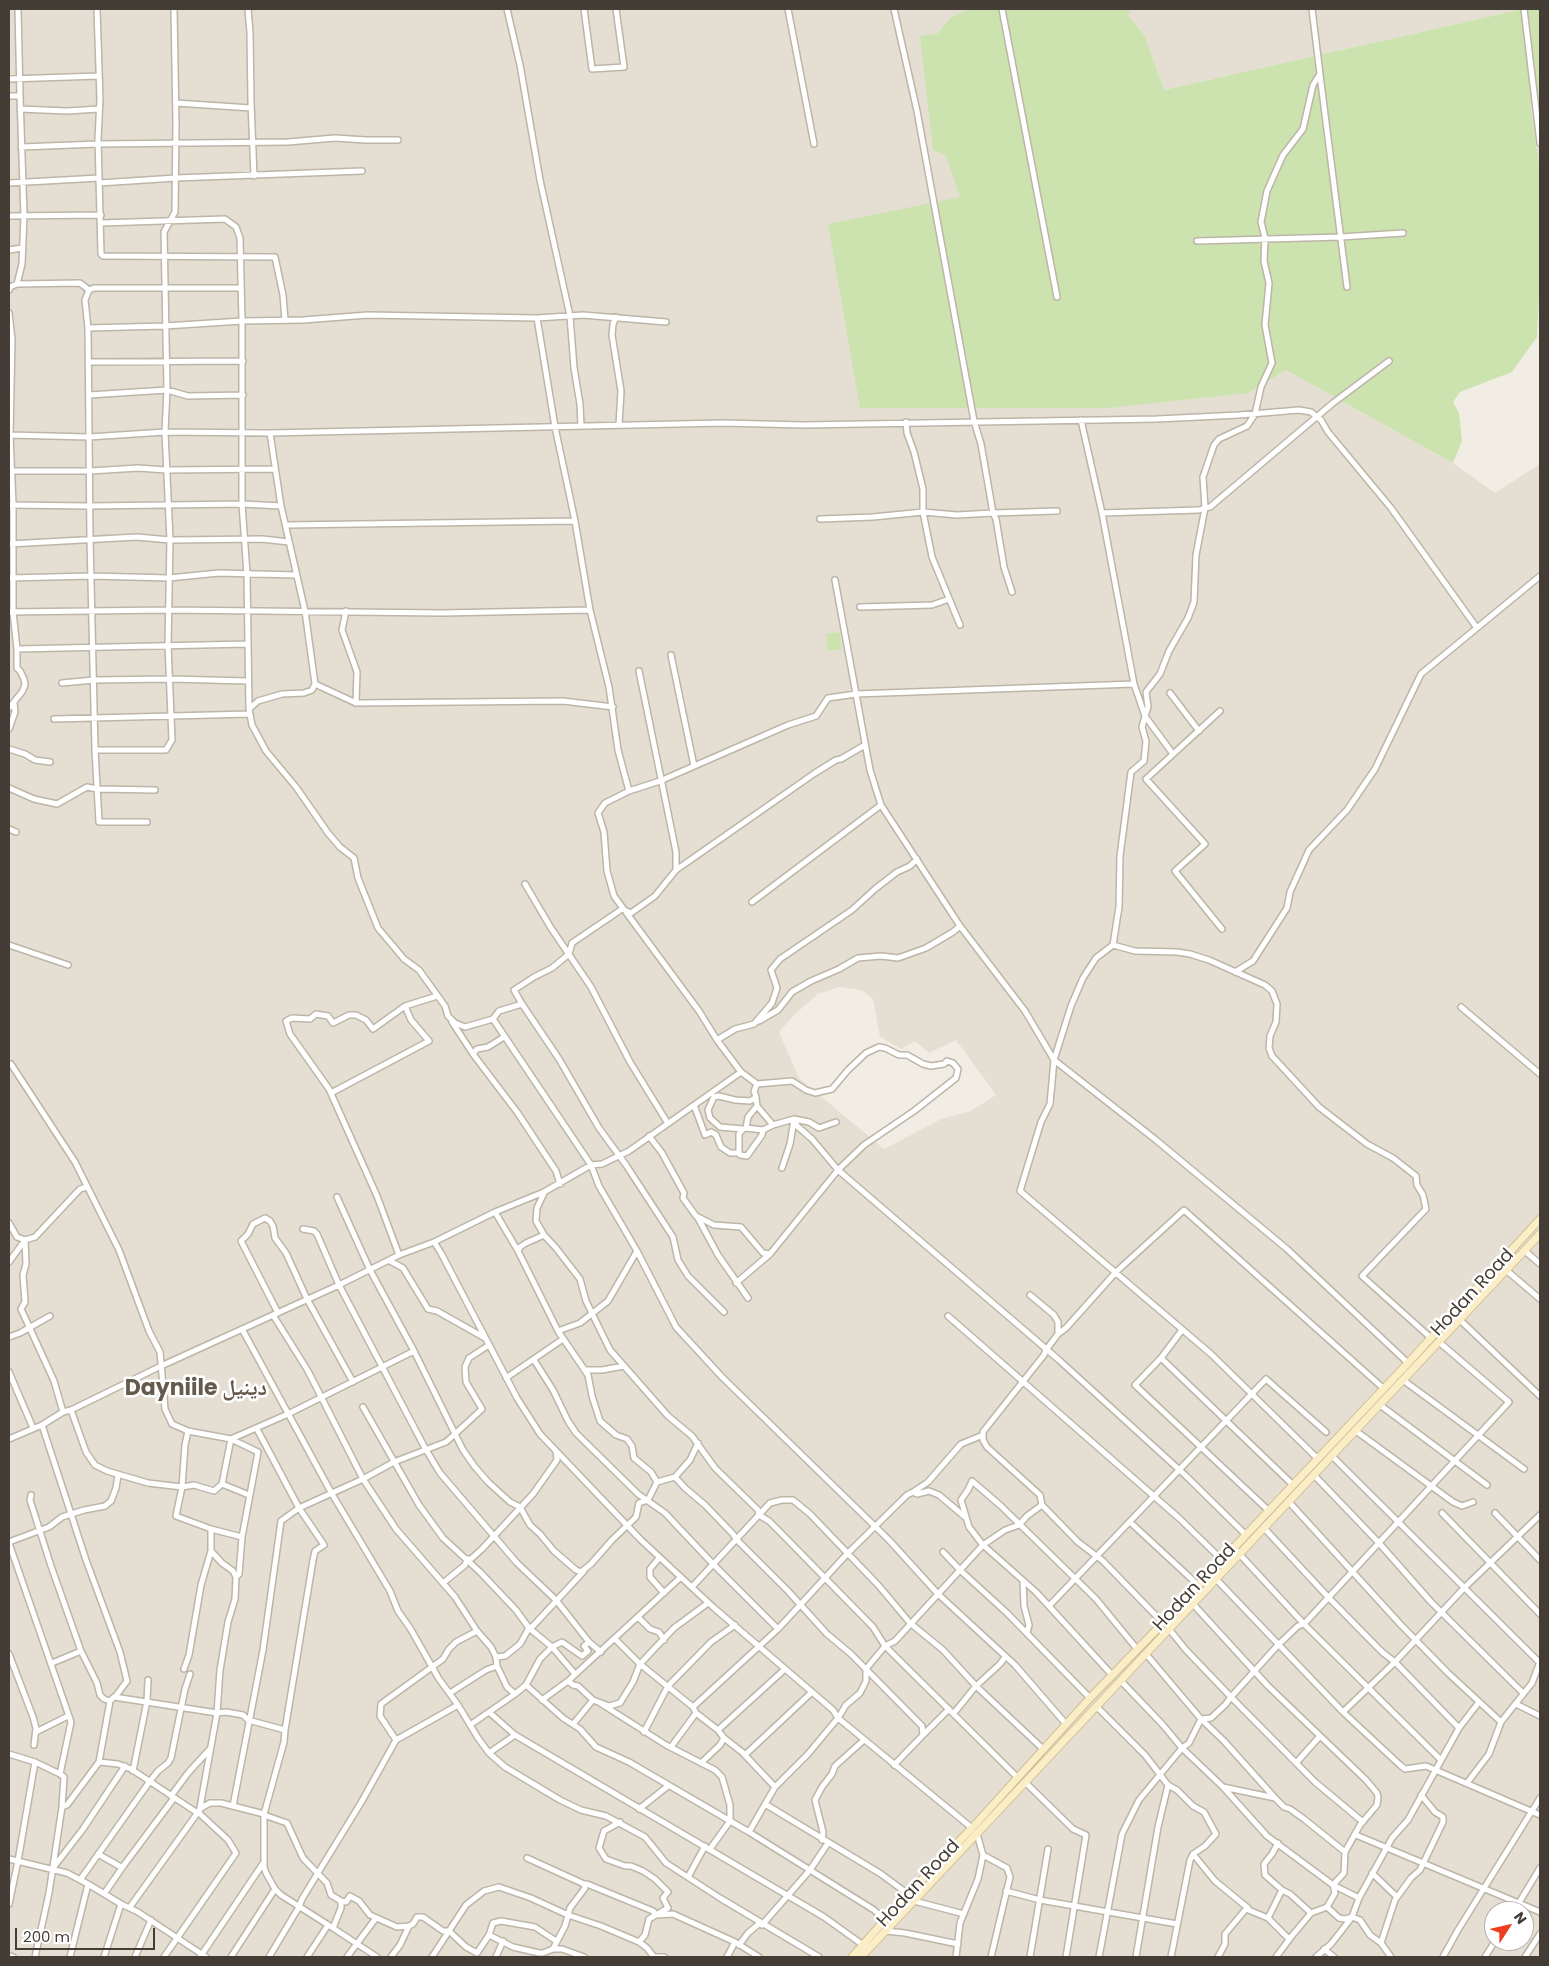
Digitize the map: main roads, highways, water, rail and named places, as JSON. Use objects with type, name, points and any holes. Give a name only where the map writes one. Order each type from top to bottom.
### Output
[{"type":"main road","name":"Hodan Road","points":[[852,1957],[1090,1698],[1408,1363],[1540,1219]]},
{"type":"main road","name":"Hodan Road","points":[[861,1957],[1540,1234]]},
{"type":"district","name":"Dayniile دينيل","points":[[196,1389]]}]
